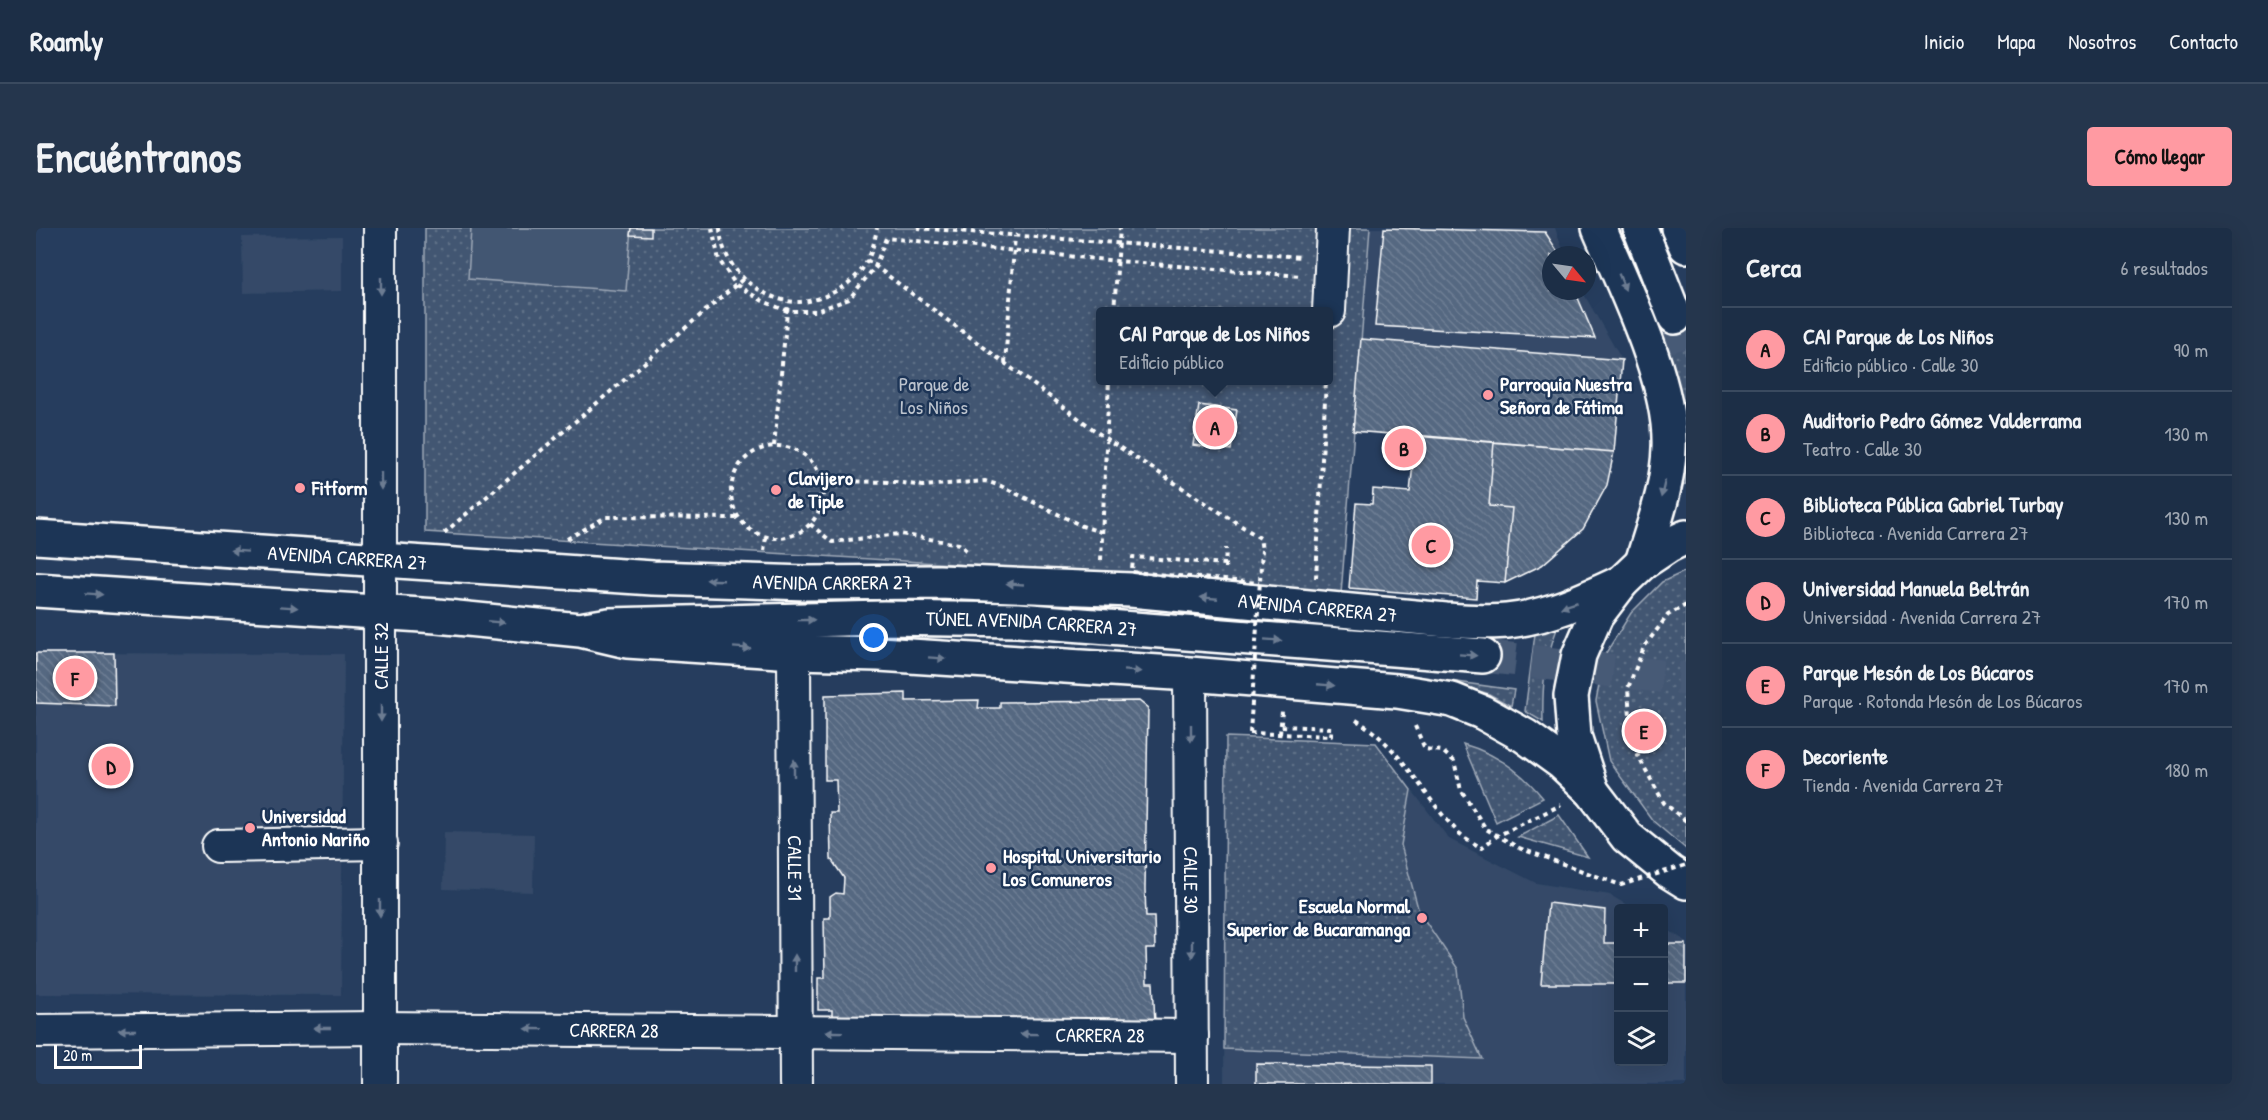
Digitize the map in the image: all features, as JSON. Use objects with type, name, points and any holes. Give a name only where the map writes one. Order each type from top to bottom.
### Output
[{"type":"main road","points":[[1599,228],[1650,354],[1667,408],[1670,447],[1666,476],[1632,572]]},
{"type":"main road","points":[[1640,228],[1674,316]]},
{"type":"main road","points":[[1678,228],[1686,246]]},
{"type":"main road","name":"AVENIDA CARRERA 27","points":[[36,537],[665,578],[806,583],[993,583],[1131,590],[1446,620],[1508,621],[1549,612],[1578,603],[1632,572]]},
{"type":"main road","points":[[1592,791],[1574,735],[1571,696],[1579,654],[1596,616],[1632,572],[1669,545],[1686,537]]},
{"type":"main road","points":[[36,590],[381,613],[580,630],[627,641],[1190,674],[1397,692],[1452,700],[1482,712],[1525,736],[1561,762],[1592,791],[1627,837],[1670,873],[1686,882]]},
{"type":"main road","name":"TÚNEL AVENIDA CARRERA 27","points":[[580,630],[609,625],[884,618],[1018,620],[1483,656]]},
{"type":"street","name":"CALLE 32","points":[[380,228],[381,1084]]},
{"type":"street","points":[[1329,307],[1333,228]]},
{"type":"street","name":"CALLE 31","points":[[794,651],[796,1084]]},
{"type":"street","name":"CALLE 30","points":[[1190,674],[1192,1084]]},
{"type":"street","points":[[219,846],[381,843]]},
{"type":"street","name":"CARRERA 28","points":[[36,1030],[380,1028],[1192,1036]]},
{"type":"path","points":[[712,228],[719,260],[736,285],[763,301],[787,311],[816,311],[849,299],[875,267],[886,238],[1118,261],[1331,268]]},
{"type":"path","points":[[720,228],[720,236],[728,260],[743,279],[762,293],[788,302],[812,301],[837,291],[858,274],[873,252],[878,228]]},
{"type":"path","points":[[918,228],[1119,243],[1331,268]]},
{"type":"path","points":[[1114,307],[1120,228]]},
{"type":"path","points":[[1005,363],[1015,236]]},
{"type":"path","points":[[867,260],[1106,438],[1260,538],[1262,550],[1250,733],[1331,736],[1332,728],[1281,726]]},
{"type":"path","points":[[443,533],[743,279]]},
{"type":"path","points":[[774,446],[788,302]]},
{"type":"path","points":[[1101,564],[1109,385]]},
{"type":"path","points":[[1314,608],[1326,385]]},
{"type":"path","points":[[774,446],[791,448],[805,455],[815,466],[821,481],[822,496],[819,511],[810,524],[797,533],[783,537],[766,537],[754,532],[734,510],[731,495],[732,480],[738,466],[762,448],[774,446]]},
{"type":"path","points":[[821,481],[896,482],[923,486],[985,481],[1001,486],[1082,526],[1101,532]]},
{"type":"path","points":[[563,541],[606,517],[740,518]]},
{"type":"path","points":[[810,524],[832,542],[900,534],[959,544],[968,552]]},
{"type":"path","points":[[764,553],[766,537]]},
{"type":"path","points":[[1225,564],[1133,557],[1132,573],[1259,583]]},
{"type":"path","points":[[1686,605],[1668,615],[1644,647],[1628,688],[1632,745],[1664,803],[1686,821]]},
{"type":"path","points":[[1348,716],[1368,728],[1396,753],[1456,831],[1481,848],[1497,836],[1561,806]]},
{"type":"path","points":[[1412,717],[1425,749],[1442,751],[1454,761],[1461,790],[1486,829],[1497,836],[1520,848],[1621,885],[1686,865]]},
{"type":"shaded area","points":[[1370,228],[1555,228],[1562,246],[1542,246],[1542,300],[1587,300],[1622,360],[1361,339]]},
{"type":"shaded area","points":[[342,236],[342,291],[243,293],[242,237]]},
{"type":"shaded area","points":[[36,653],[344,654],[341,995],[36,994]]},
{"type":"shaded area","name":"Escuela Normal Superior de Bucaramanga","points":[[1226,737],[1376,743],[1449,839],[1536,883],[1610,895],[1625,904],[1614,904],[1614,1066],[1668,1066],[1668,930],[1686,941],[1686,1084],[1224,1084]]},
{"type":"shaded area","points":[[444,832],[534,834],[533,892],[443,889]]},
{"type":"green space","name":"Parque de Los Niños","points":[[425,228],[1370,228],[1341,594],[986,566],[425,532]]},
{"type":"green space","points":[[471,228],[631,228],[626,291],[468,279]]},
{"type":"green space","points":[[1686,323],[1686,484],[1682,485],[1685,447],[1659,334]]},
{"type":"green space","points":[[1686,571],[1686,849],[1653,821],[1609,761],[1596,701],[1604,656],[1631,613],[1662,582]]},
{"type":"green space","points":[[1557,629],[1545,675],[1543,722],[1525,711],[1535,634]]},
{"type":"green space","points":[[1443,680],[1514,690],[1511,706],[1489,694]]},
{"type":"green space","points":[[1226,737],[1376,743],[1411,790],[1401,845],[1419,912],[1458,969],[1463,1017],[1482,1059],[1224,1049]]},
{"type":"green space","points":[[1463,744],[1497,758],[1517,772],[1543,798],[1496,822]]},
{"type":"green space","points":[[1559,815],[1588,857],[1518,837]]},
{"type":"building","points":[[631,228],[651,228],[651,236],[630,235]]},
{"type":"building","points":[[1384,228],[1545,232],[1554,246],[1542,246],[1542,300],[1579,300],[1595,338],[1375,326]]},
{"type":"building","name":"Parroquia Nuestra Señora de Fátima","points":[[1361,339],[1622,360],[1614,452],[1353,431]]},
{"type":"building","points":[[1199,405],[1237,410],[1231,450],[1193,445]]},
{"type":"building","points":[[1391,433],[1494,442],[1489,506],[1512,508],[1505,583],[1477,581],[1476,598],[1349,588],[1356,503],[1372,504],[1373,489],[1410,492],[1413,464],[1388,462]]},
{"type":"building","points":[[1494,442],[1614,452],[1607,485],[1583,529],[1542,565],[1505,583],[1512,508],[1489,506]]},
{"type":"building","points":[[36,653],[114,653],[115,706],[36,703]]},
{"type":"building","name":"Hospital Universitario Los Comuneros","points":[[906,693],[906,701],[979,700],[978,708],[1000,708],[1000,702],[1139,701],[1148,708],[1145,889],[1146,917],[1154,917],[1155,949],[1146,949],[1147,983],[1153,983],[1155,1022],[832,1029],[832,1010],[818,1010],[818,978],[825,978],[824,918],[830,918],[830,897],[836,893],[843,894],[844,878],[831,859],[830,813],[837,813],[836,780],[825,780],[825,695]]},
{"type":"building","points":[[1548,903],[1605,910],[1604,943],[1614,943],[1614,984],[1541,984]]},
{"type":"building","points":[[1668,944],[1686,944],[1686,983],[1668,983]]},
{"type":"building","points":[[1256,1064],[1431,1066],[1431,1084],[1256,1084]]},
{"type":"tunnel","points":[[1675,317],[1686,353]]},
{"type":"tunnel","points":[[1483,656],[1686,679]]},
{"type":"place","name":"Parroquia Nuestra Señora de Fátima","points":[[1488,395]]},
{"type":"place","name":"CAI Parque de Los Niños","points":[[1215,427]]},
{"type":"place","name":"Auditorio Pedro Gómez Valderrama","points":[[1404,448]]},
{"type":"place","name":"Fitform","points":[[300,488]]},
{"type":"place","name":"Clavijero de Tiple","points":[[776,490]]},
{"type":"place","name":"Biblioteca Pública Gabriel Turbay","points":[[1431,545]]},
{"type":"place","name":"Decoriente","points":[[75,678]]},
{"type":"place","name":"Parque Mesón de Los Búcaros","points":[[1644,731]]},
{"type":"place","name":"Universidad Manuela Beltrán","points":[[111,766]]},
{"type":"place","name":"Universidad Antonio Nariño","points":[[250,828]]},
{"type":"place","name":"Hospital Universitario Los Comuneros","points":[[991,868]]},
{"type":"place","name":"Escuela Normal Superior de Bucaramanga","points":[[1422,918]]}]
